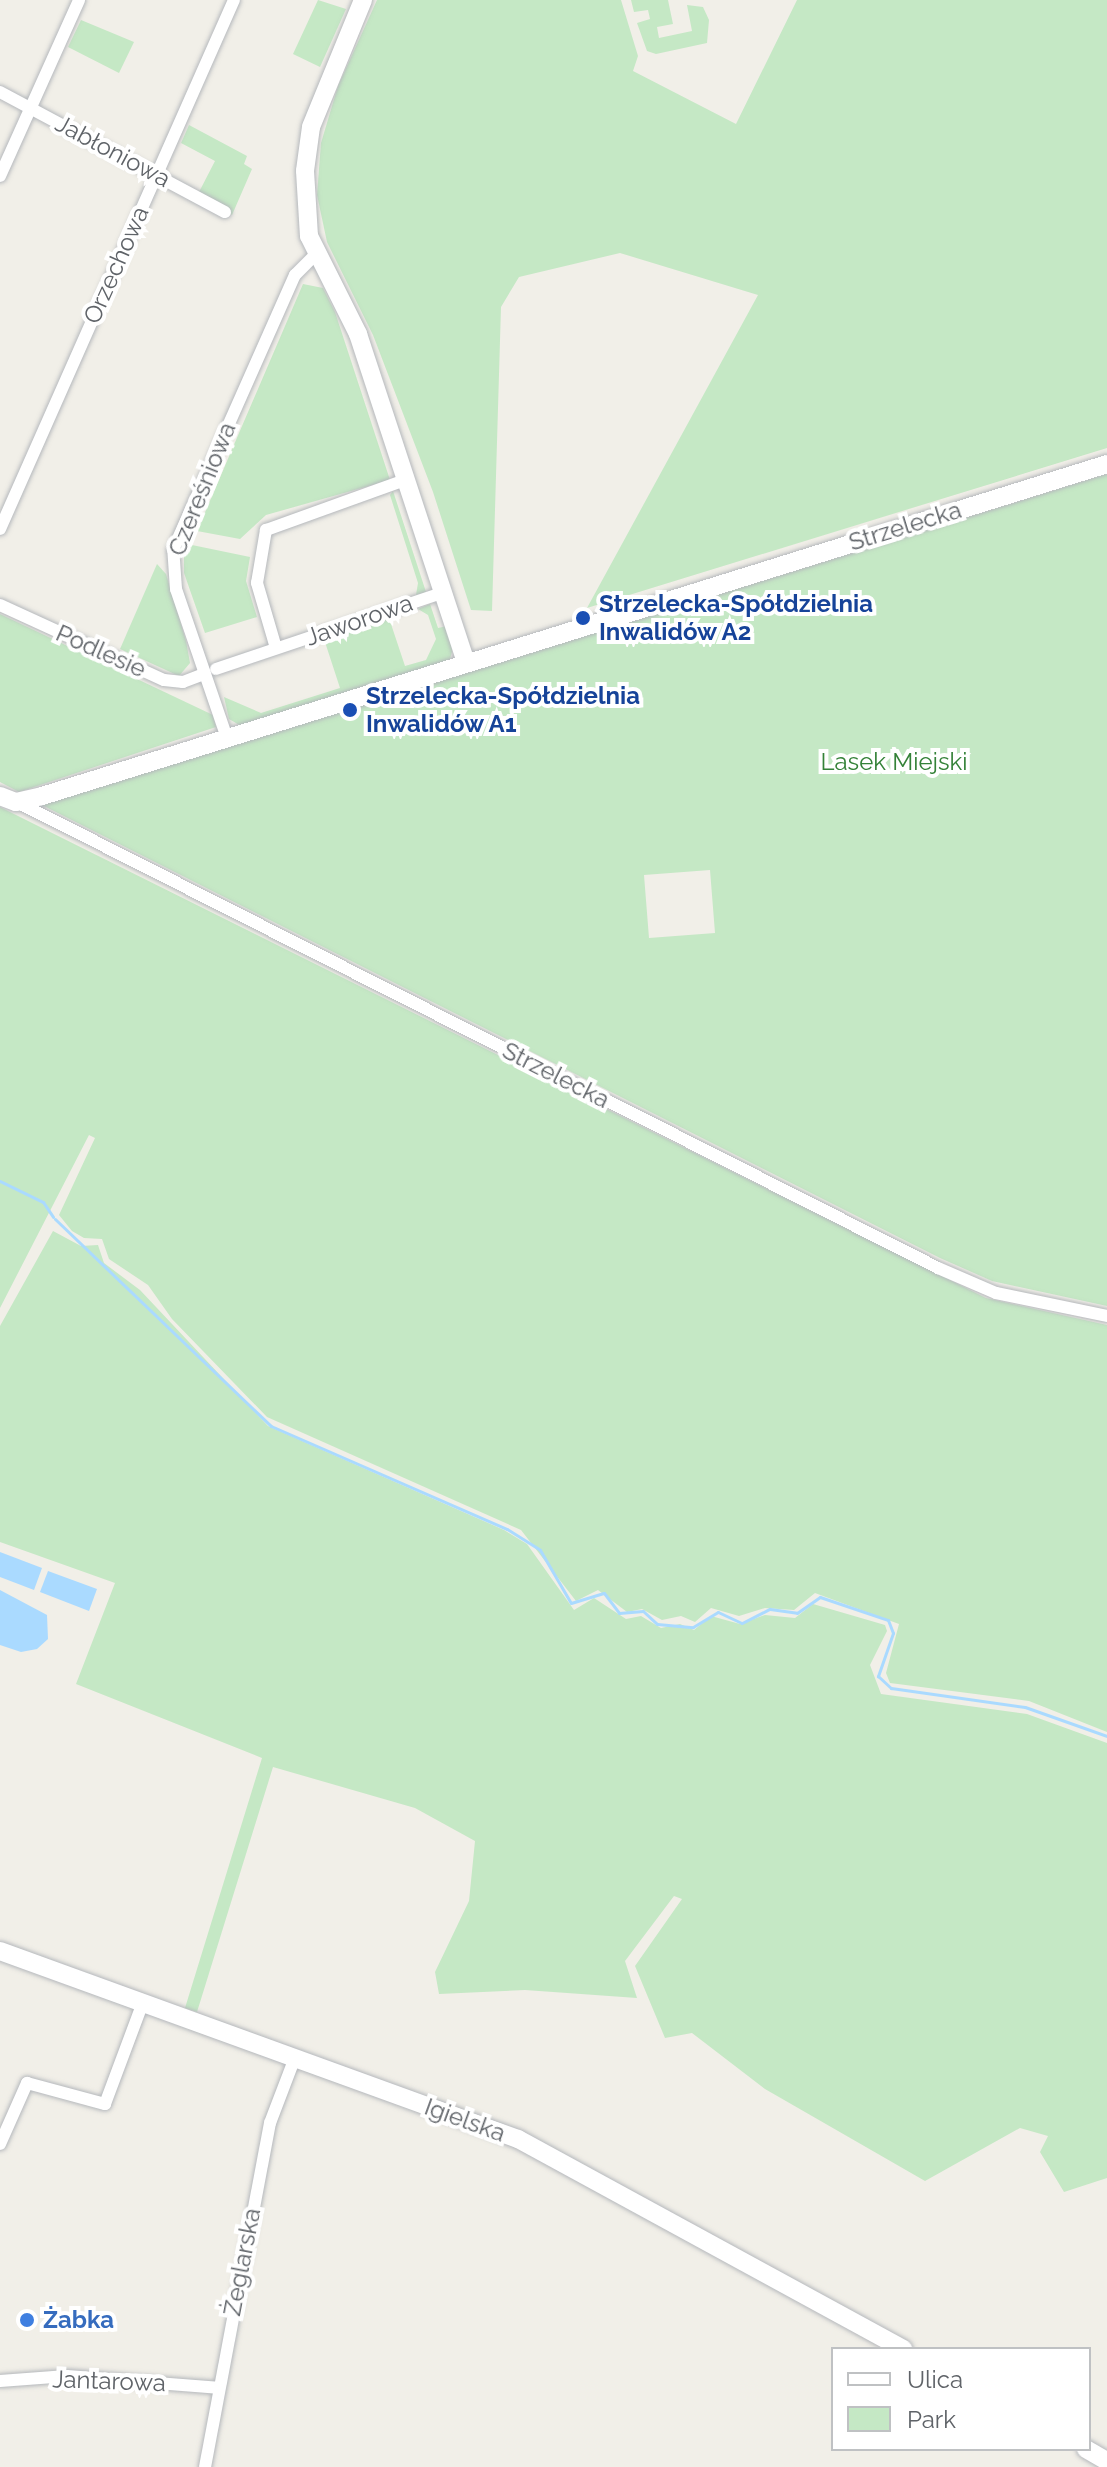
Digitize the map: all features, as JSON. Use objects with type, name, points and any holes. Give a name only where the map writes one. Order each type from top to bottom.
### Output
[{"type":"street","points":[[0,176],[79,0]]},
{"type":"street","name":"Orzechowa","points":[[0,529],[234,0]]},
{"type":"street","points":[[363,0],[321,96],[308,142],[306,212],[316,254],[358,334],[466,663]]},
{"type":"street","name":"Jabłoniowa","points":[[0,92],[157,173],[225,212]]},
{"type":"street","name":"Czereśniowa","points":[[227,738],[172,575],[173,550],[295,275],[316,254]]},
{"type":"street","name":"Strzelecka","points":[[8,799],[227,738],[1107,464]]},
{"type":"street","name":"Jaworowa","points":[[276,648],[257,583],[266,530],[405,480]]},
{"type":"street","name":"Jaworowa","points":[[216,669],[442,593]]},
{"type":"street","name":"Podlesie","points":[[0,605],[164,680],[183,682],[204,674]]},
{"type":"street","name":"Strzelecka","points":[[8,799],[938,1268],[996,1293],[1107,1316]]},
{"type":"street","name":"Igielska","points":[[0,1951],[518,2139],[899,2347]]},
{"type":"street","points":[[0,2144],[21,2087],[27,2083],[105,2104],[142,2005]]},
{"type":"street","name":"Żeglarska","points":[[205,2467],[270,2123],[294,2060]]},
{"type":"street","name":"Jantarowa","points":[[0,2381],[67,2376],[218,2388]]},
{"type":"street","points":[[1090,2451],[1107,2461]]},
{"type":"green space","points":[[318,0],[346,9],[320,67],[293,54]]},
{"type":"green space","points":[[377,0],[621,0],[638,56],[633,71],[736,124],[797,0],[1107,0],[1107,448],[587,608],[758,295],[620,253],[519,277],[501,307],[492,611],[471,610],[433,492],[373,335],[327,242],[317,195],[321,143],[338,86]]},
{"type":"green space","points":[[631,0],[668,0],[673,24],[657,27],[659,38],[692,31],[687,5],[703,7],[709,20],[707,43],[656,54],[647,51],[637,23],[650,19],[648,10],[634,12]]},
{"type":"green space","points":[[81,20],[134,42],[119,73],[68,47]]},
{"type":"green space","points":[[189,125],[247,156],[244,164],[252,169],[232,215],[198,194],[215,161],[181,143]]},
{"type":"green space","points":[[303,284],[323,288],[335,312],[390,480],[266,515],[240,539],[197,531]]},
{"type":"green space","name":"Lasek Miejski","points":[[1107,474],[1107,1306],[992,1281],[940,1258],[42,805]],"holes":[[[710,870],[715,933],[649,938],[644,875]]]},
{"type":"green space","points":[[393,491],[426,592],[416,595],[418,583],[390,495]]},
{"type":"green space","points":[[192,545],[250,557],[246,581],[257,617],[205,633],[184,573],[184,553]]},
{"type":"green space","points":[[157,564],[166,574],[186,641],[190,663],[179,676],[120,649]]},
{"type":"green space","points":[[430,604],[438,628],[447,626],[453,648],[450,659],[439,666],[241,726],[229,719],[224,697],[261,713],[340,688],[324,639],[389,618],[405,666],[426,660],[436,639],[428,615],[418,609]]},
{"type":"green space","points":[[0,614],[213,715],[216,727],[19,792],[0,782]]},
{"type":"green space","points":[[0,807],[986,1298],[1107,1325],[1107,1732],[1029,1701],[890,1683],[886,1673],[899,1624],[815,1593],[794,1610],[765,1608],[739,1616],[711,1608],[695,1622],[681,1616],[662,1620],[642,1609],[627,1612],[598,1590],[576,1601],[521,1530],[267,1417],[172,1319],[148,1285],[109,1259],[102,1239],[84,1238],[72,1231],[59,1215],[95,1138],[89,1135],[0,1308]]},
{"type":"green space","points":[[53,1231],[81,1246],[98,1245],[104,1263],[140,1290],[268,1426],[504,1530],[527,1544],[574,1610],[594,1598],[626,1619],[641,1616],[661,1628],[680,1624],[694,1630],[711,1616],[740,1624],[765,1615],[795,1618],[813,1604],[885,1625],[887,1631],[870,1665],[881,1694],[1027,1714],[1107,1743],[1107,2178],[1064,2192],[1040,2152],[1048,2136],[1020,2128],[925,2181],[765,2089],[692,2033],[665,2038],[635,1966],[682,1899],[674,1896],[625,1961],[637,1998],[525,1990],[439,1994],[435,1972],[469,1901],[475,1841],[415,1808],[273,1767],[197,2012],[185,2008],[262,1758],[76,1684],[115,1583],[0,1542],[0,1326]]},
{"type":"water","points":[[0,1552],[42,1568],[34,1590],[0,1577]]},
{"type":"water","points":[[48,1571],[97,1589],[89,1611],[40,1592]]},
{"type":"water","points":[[0,1590],[47,1615],[48,1639],[37,1649],[21,1652],[0,1645]]},
{"type":"waterway","points":[[0,1181],[43,1202],[53,1217]]},
{"type":"waterway","points":[[55,1219],[271,1426],[507,1529],[540,1550],[571,1603],[604,1593],[619,1613],[643,1611],[657,1624],[693,1627],[718,1612],[742,1623],[770,1609],[797,1613],[820,1597],[888,1620],[893,1633],[878,1676],[891,1688],[1025,1707],[1107,1736]]},
{"type":"place","name":"Strzelecka-Spółdzielnia Inwalidów A2","points":[[583,618]]},
{"type":"place","name":"Strzelecka-Spółdzielnia Inwalidów A1","points":[[350,710]]},
{"type":"place","name":"Żabka","points":[[27,2320]]}]
